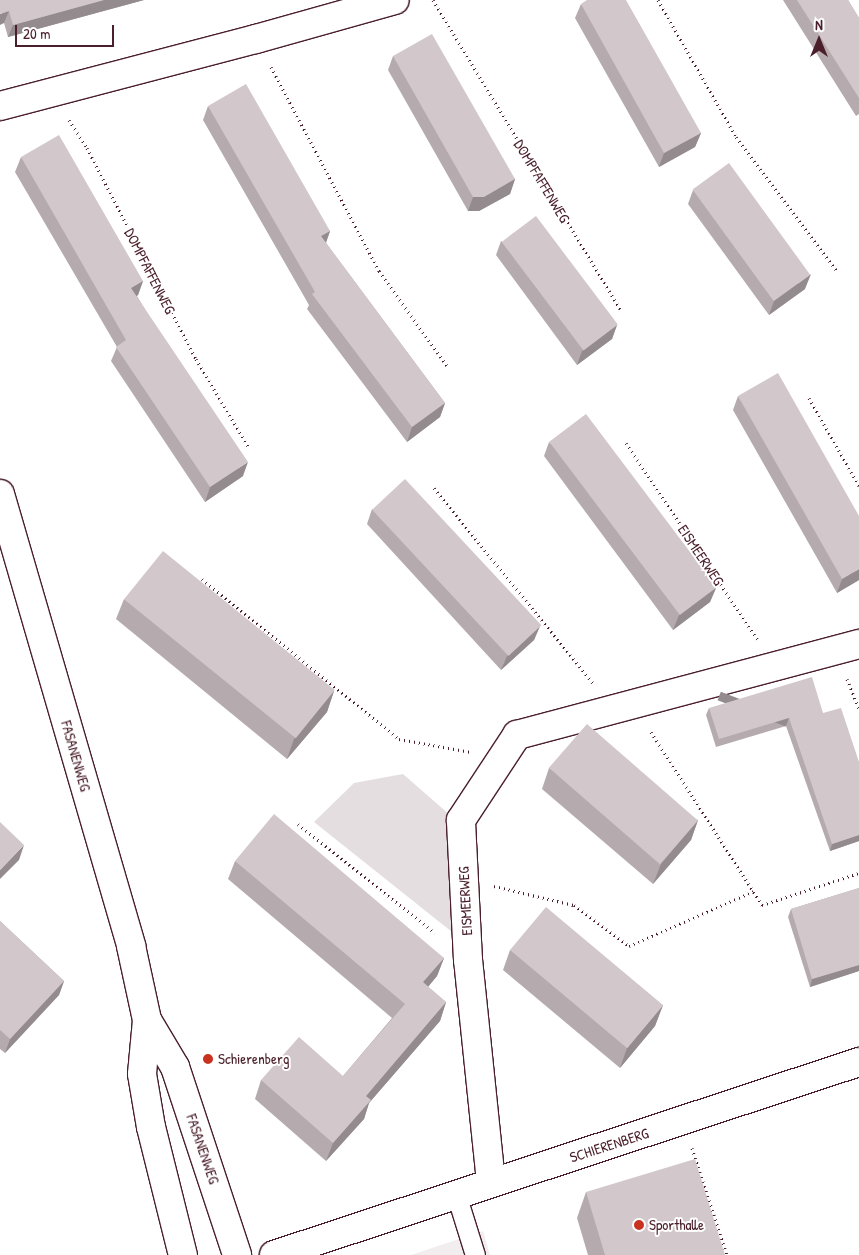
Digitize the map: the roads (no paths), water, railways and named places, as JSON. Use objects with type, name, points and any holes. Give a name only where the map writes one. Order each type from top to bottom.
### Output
[{"type":"street","points":[[0,106],[256,39],[394,0]]},
{"type":"street","name":"FASANENWEG","points":[[0,494],[128,937],[147,1020],[175,1067],[237,1255]]},
{"type":"street","name":"EISMEERWEG","points":[[491,1182],[468,960],[461,820],[517,735],[859,644]]},
{"type":"street","name":"FASANENWEG","points":[[147,1020],[142,1074],[151,1127],[183,1255]]},
{"type":"street","name":"SCHIERENBERG","points":[[274,1255],[859,1062]]},
{"type":"lane","points":[[456,1194],[475,1255]]},
{"type":"place","name":"Schierenberg","points":[[208,1059]]},
{"type":"place","name":"Sporthalle","points":[[639,1225]]}]
